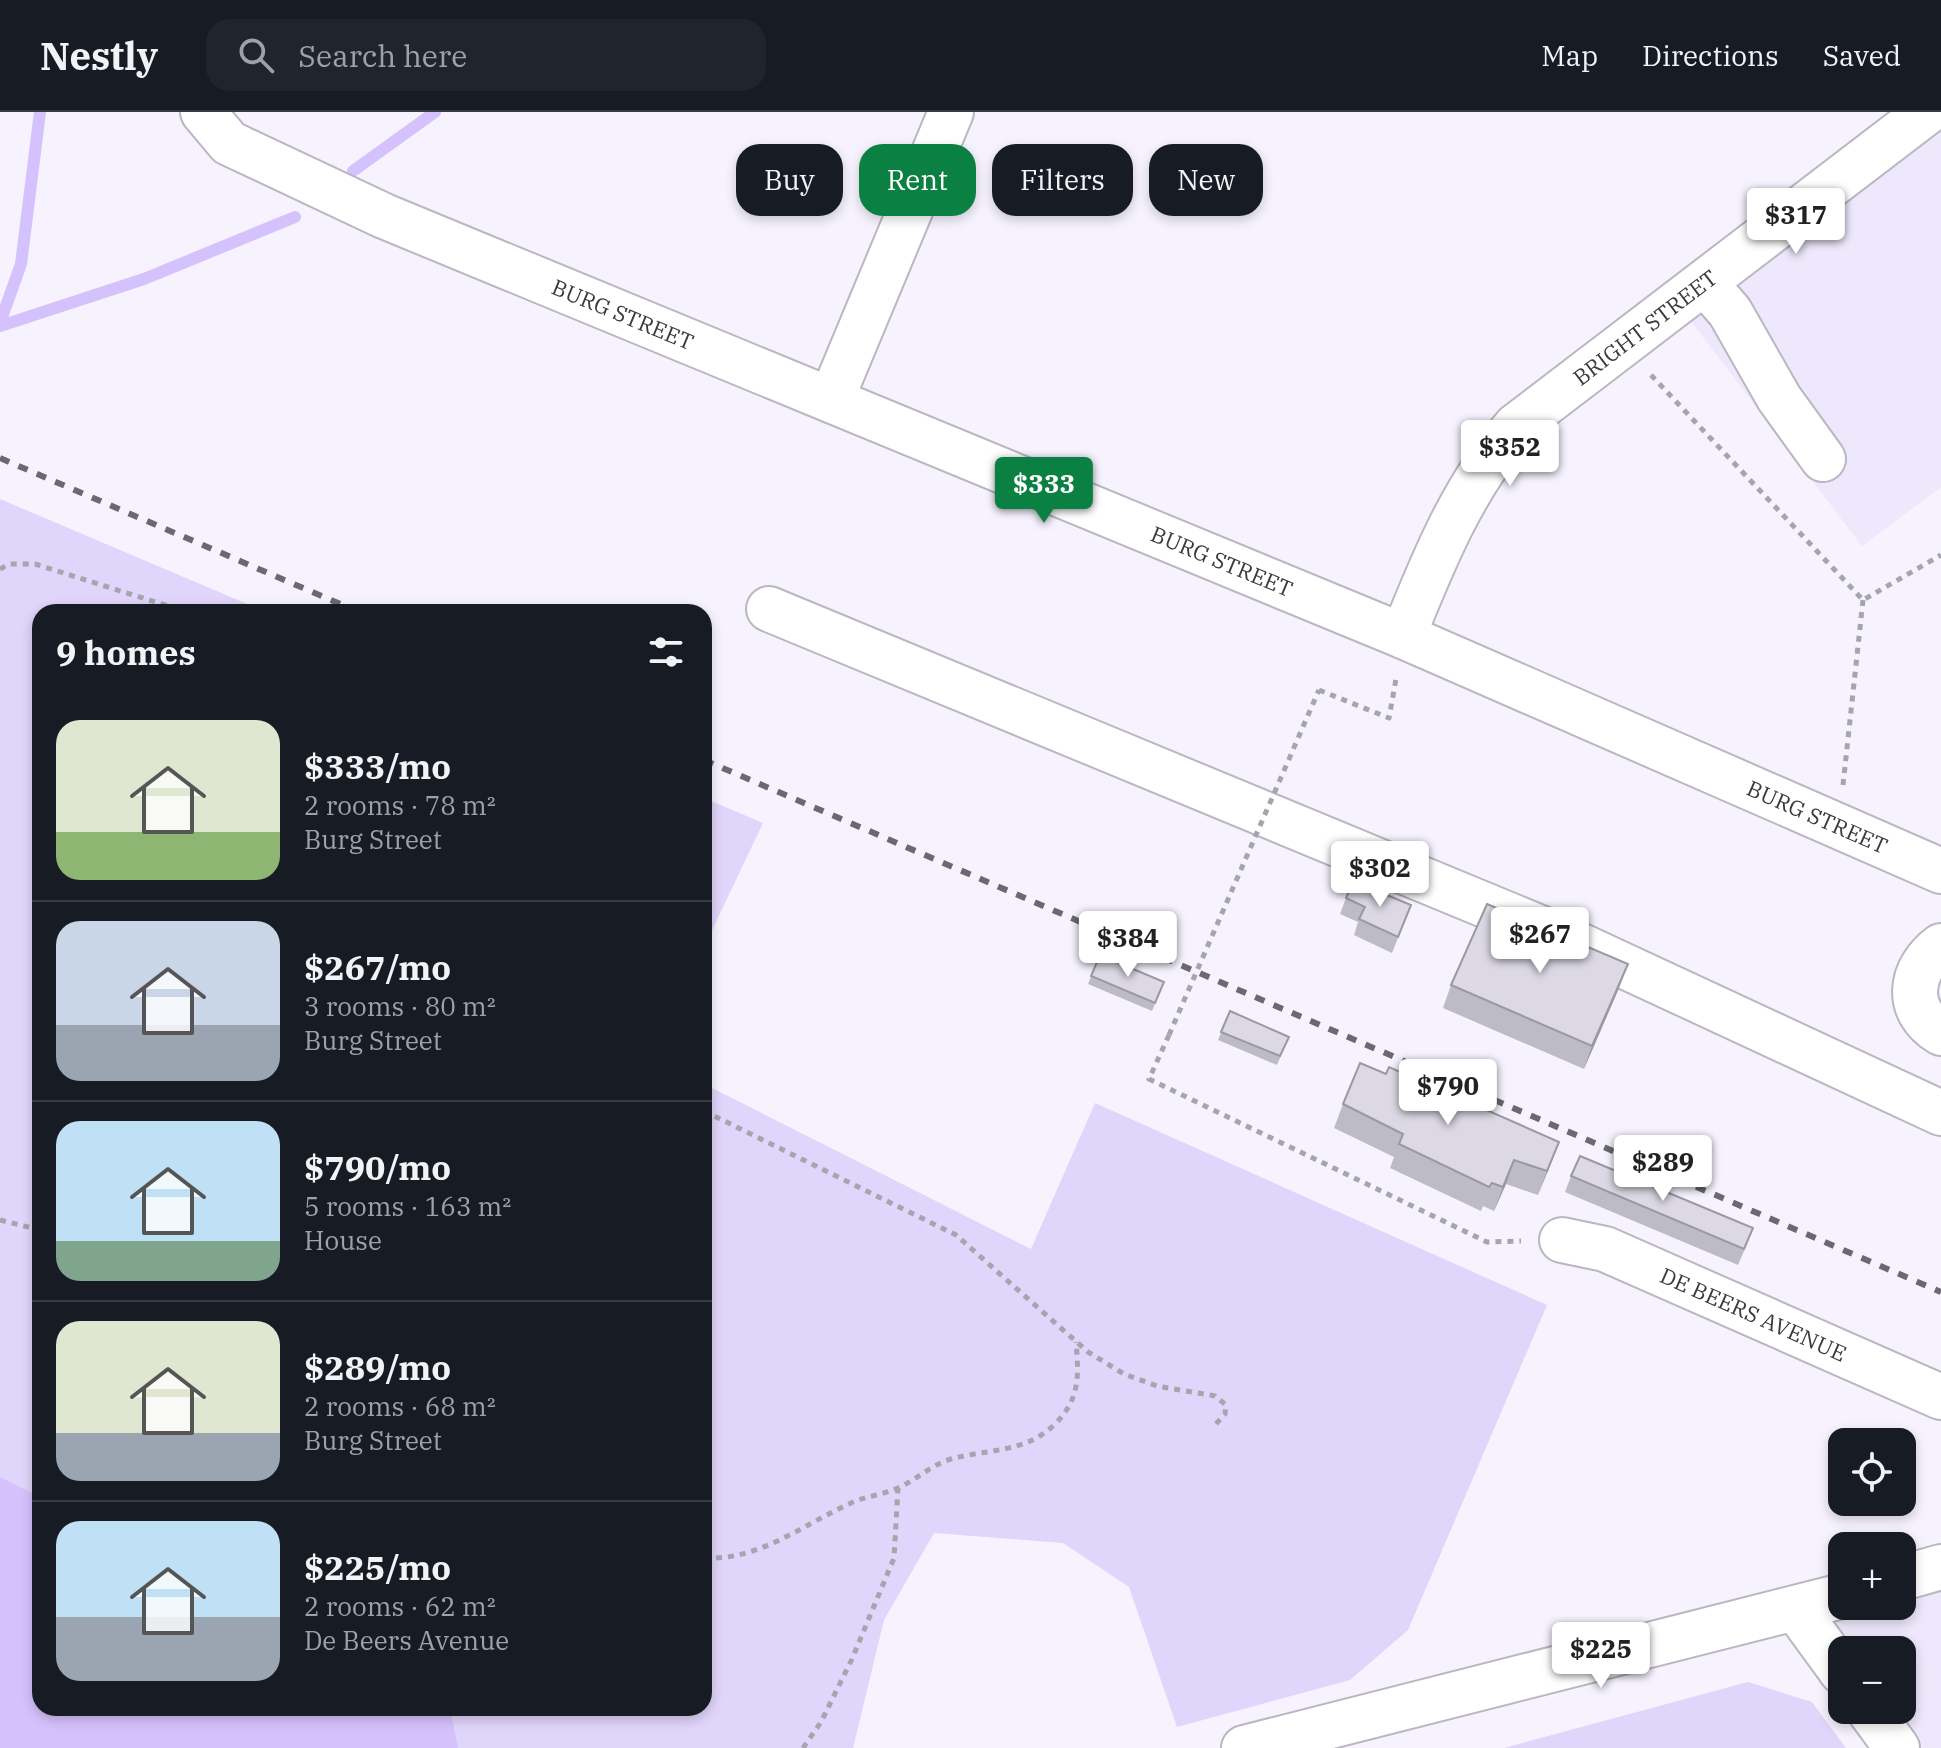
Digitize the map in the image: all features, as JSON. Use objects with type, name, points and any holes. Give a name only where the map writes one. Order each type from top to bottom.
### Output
[{"type":"street","name":"BURG STREET","points":[[203,112],[229,143],[330,192],[1403,636],[1941,871]]},
{"type":"street","points":[[831,400],[951,112]]},
{"type":"street","name":"BRIGHT STREET","points":[[1403,636],[1457,514],[1496,449],[1547,398],[1705,283],[1927,112]]},
{"type":"street","points":[[1705,283],[1730,312],[1779,398],[1823,459]]},
{"type":"street","points":[[769,609],[1562,937],[1941,1113]]},
{"type":"street","points":[[1941,946],[1923,959],[1915,987],[1923,1016],[1941,1033]]},
{"type":"street","name":"DE BEERS AVENUE","points":[[1562,1240],[1605,1249],[1941,1397]]},
{"type":"street","points":[[1916,1574],[1941,1567]]},
{"type":"street","points":[[1244,1748],[1638,1645],[1828,1600]]},
{"type":"street","points":[[1796,1609],[1828,1653]]},
{"type":"street","points":[[1879,1724],[1897,1748]]},
{"type":"path","points":[[1622,343],[1863,600],[1839,826]]},
{"type":"path","points":[[1863,600],[1941,555]]},
{"type":"path","points":[[0,569],[9,564],[35,564],[162,604]]},
{"type":"path","points":[[1403,636],[1389,718],[1319,690],[1149,1079],[1487,1242],[1562,1240]]},
{"type":"path","points":[[712,1115],[956,1235],[1076,1341],[1124,1374],[1157,1386],[1215,1396],[1226,1405],[1225,1414],[1215,1425]]},
{"type":"path","points":[[0,1220],[32,1228]]},
{"type":"path","points":[[712,1556],[770,1544],[851,1503],[898,1488],[950,1459],[1028,1444],[1053,1426],[1075,1400],[1079,1372],[1076,1341]]},
{"type":"path","points":[[803,1748],[827,1709],[894,1558],[898,1488]]},
{"type":"shaded area","points":[[1941,112],[1941,487],[1862,546],[1674,299]]},
{"type":"shaded area","points":[[0,499],[247,604],[32,604],[32,1716],[712,1716],[712,1088],[1031,1249],[1095,1103],[1547,1305],[1408,1630],[1350,1680],[1177,1727],[1129,1587],[1063,1543],[934,1533],[884,1620],[853,1748],[0,1748]]},
{"type":"shaded area","points":[[712,801],[763,823],[712,930]]},
{"type":"shaded area","points":[[0,1477],[32,1493],[32,1716],[452,1716],[458,1748],[0,1748]]},
{"type":"shaded area","points":[[1941,1571],[1941,1748],[1900,1748],[1883,1724],[1916,1724],[1916,1636],[1828,1636],[1803,1610],[1828,1609],[1828,1620],[1916,1620],[1916,1578]]},
{"type":"shaded area","points":[[1748,1682],[1812,1702],[1846,1748],[1504,1748]]},
{"type":"building","points":[[1353,881],[1411,905],[1398,937],[1359,919],[1365,907],[1346,898]]},
{"type":"building","points":[[1487,904],[1628,964],[1592,1046],[1451,985]]},
{"type":"building","points":[[1100,955],[1164,982],[1155,1003],[1091,976]]},
{"type":"building","points":[[1230,1011],[1289,1037],[1280,1056],[1221,1032]]},
{"type":"building","points":[[1360,1063],[1386,1074],[1389,1067],[1559,1142],[1547,1171],[1514,1160],[1503,1187],[1492,1183],[1489,1187],[1399,1144],[1403,1134],[1343,1104]]},
{"type":"building","points":[[1580,1156],[1753,1228],[1744,1249],[1571,1176]]},
{"type":"waterway","points":[[0,323],[21,264],[40,112]]},
{"type":"waterway","points":[[353,171],[435,112]]},
{"type":"waterway","points":[[0,326],[144,279],[295,217]]},
{"type":"railway","points":[[0,458],[340,604]]},
{"type":"railway","points":[[712,763],[1941,1292]]}]
